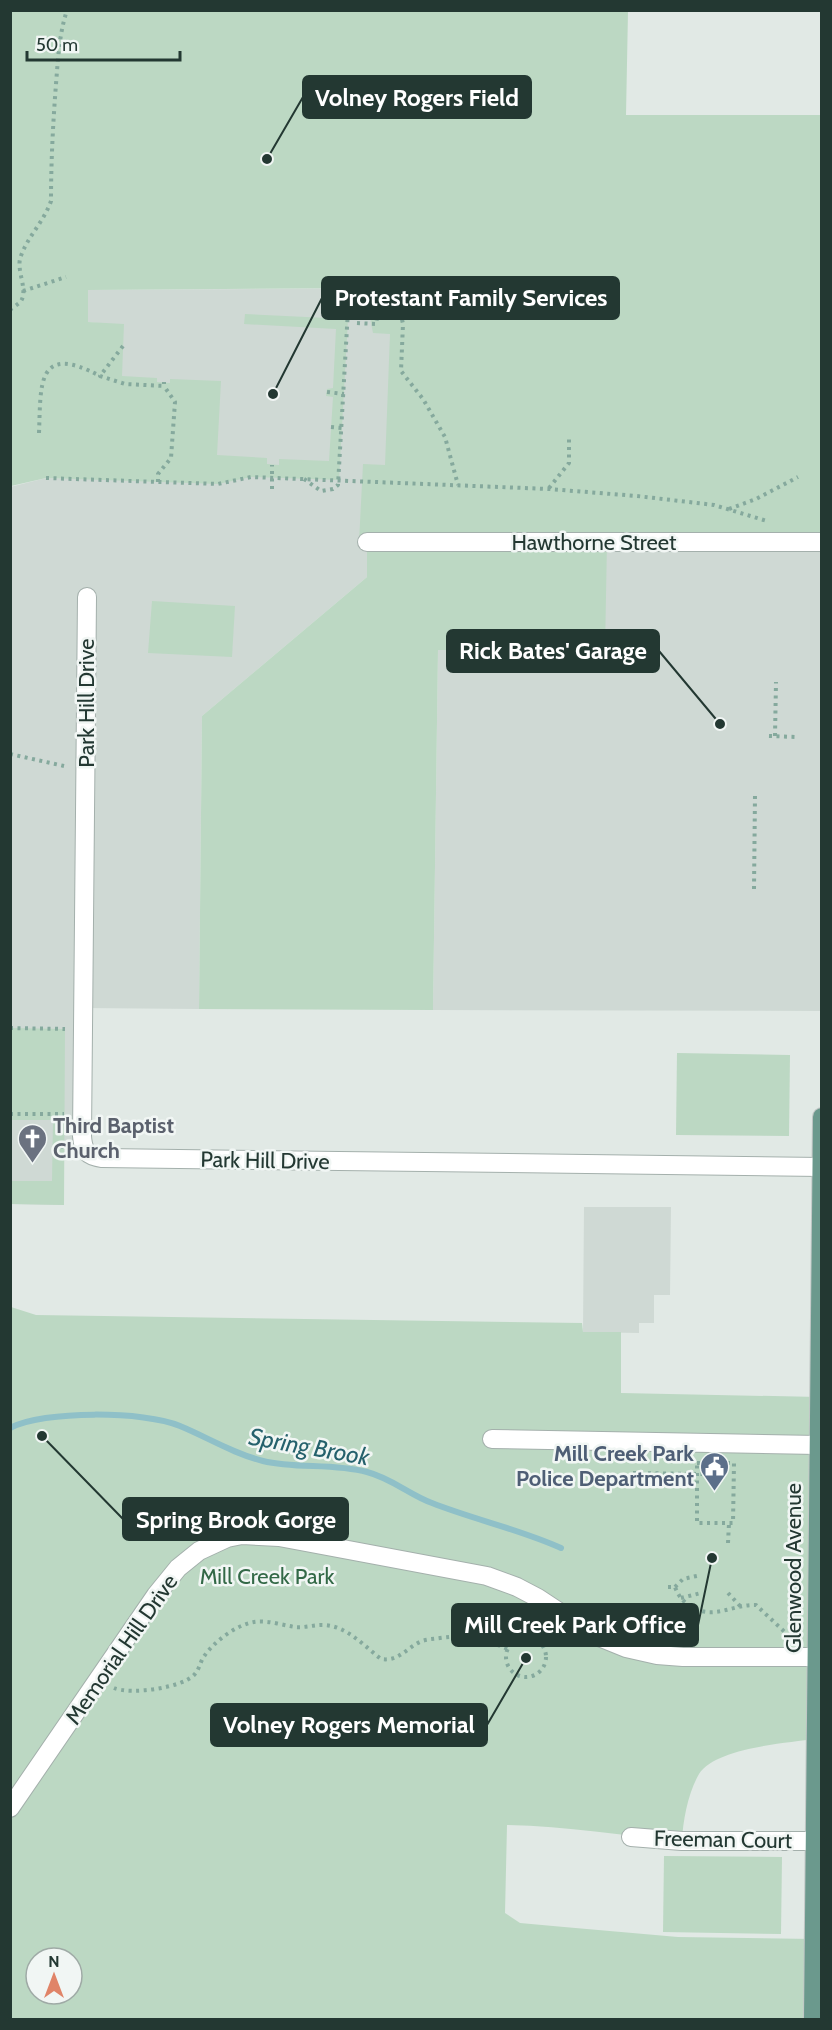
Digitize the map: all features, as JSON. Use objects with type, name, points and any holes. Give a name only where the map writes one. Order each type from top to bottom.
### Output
[{"type":"main road","name":"Glenwood Avenue","points":[[813,2019],[818,1959],[816,1841],[822,1117]]},
{"type":"street","name":"Hawthorne Street","points":[[367,542],[822,542]]},
{"type":"street","name":"Park Hill Drive","points":[[87,597],[82,1136],[83,1147],[92,1157],[821,1167]]},
{"type":"street","points":[[492,1439],[818,1445]]},
{"type":"street","name":"Memorial Hill Drive","points":[[10,1808],[156,1594],[178,1568],[199,1551],[227,1538],[242,1535],[279,1538],[487,1575],[538,1598],[594,1635],[626,1648],[657,1655],[682,1658],[819,1657]]},
{"type":"street","name":"Freeman Court","points":[[631,1837],[681,1841],[816,1841]]},
{"type":"path","points":[[10,310],[22,300],[20,261],[51,201],[58,63],[62,25],[67,10]]},
{"type":"path","points":[[23,291],[66,277]]},
{"type":"path","points":[[357,323],[376,324],[378,312],[385,305],[393,305],[400,310],[403,324],[401,371],[423,399],[445,437],[458,485]]},
{"type":"path","points":[[303,479],[321,490],[328,491],[338,485],[348,310]]},
{"type":"path","points":[[100,376],[123,346]]},
{"type":"path","points":[[39,433],[41,384],[46,372],[55,365],[79,365],[100,376],[125,384],[164,384],[175,402],[171,458],[158,474],[158,482]]},
{"type":"path","points":[[327,392],[344,394]]},
{"type":"path","points":[[331,427],[342,428]]},
{"type":"path","points":[[549,489],[569,463],[569,435]]},
{"type":"path","points":[[272,465],[272,489]]},
{"type":"path","points":[[46,478],[218,484],[251,477],[549,489],[714,505],[773,522]]},
{"type":"path","points":[[728,509],[756,499],[798,477]]},
{"type":"path","points":[[775,736],[776,682]]},
{"type":"path","points":[[770,736],[798,737]]},
{"type":"path","points":[[10,754],[64,766]]},
{"type":"path","points":[[754,889],[755,795]]},
{"type":"path","points":[[10,1028],[65,1029]]},
{"type":"path","points":[[10,1114],[65,1114]]},
{"type":"path","points":[[53,1147],[64,1147]]},
{"type":"path","points":[[698,1463],[734,1463],[734,1523],[729,1523],[697,1523],[700,1474],[698,1463]]},
{"type":"path","points":[[633,1473],[700,1474]]},
{"type":"path","points":[[728,1543],[729,1523]]},
{"type":"path","points":[[668,1587],[675,1587],[683,1579],[700,1575]]},
{"type":"path","points":[[675,1587],[681,1598],[695,1609],[710,1613],[751,1605],[760,1607],[789,1636]]},
{"type":"path","points":[[681,1598],[700,1593]]},
{"type":"path","points":[[728,1593],[741,1607]]},
{"type":"path","points":[[112,1688],[127,1691],[183,1682],[193,1676],[206,1653],[232,1631],[256,1622],[298,1627],[321,1624],[332,1626],[354,1636],[381,1659],[386,1660],[393,1659],[425,1640],[454,1636],[479,1638],[508,1649]]},
{"type":"path","points":[[538,1641],[544,1631]]},
{"type":"path","points":[[523,1638],[538,1641],[545,1650],[545,1664],[537,1674],[531,1677],[519,1676],[509,1668],[506,1655],[508,1649],[523,1638]]},
{"type":"shaded area","points":[[389,288],[417,327],[367,577],[202,716],[199,1009],[83,1008],[83,1147],[64,1147],[64,1205],[11,1204],[10,487],[46,478],[92,479],[98,323],[87,322],[88,290]]},
{"type":"shaded area","points":[[607,542],[821,542],[821,1011],[433,1010],[438,650],[446,650]]},
{"type":"shaded area","points":[[584,1207],[671,1207],[670,1295],[654,1295],[654,1323],[639,1323],[639,1333],[583,1332]]},
{"type":"green space","points":[[10,11],[628,11],[626,115],[821,115],[821,542],[607,542],[605,650],[438,650],[433,1010],[199,1009],[202,716],[367,577],[367,542],[359,542],[363,464],[385,465],[390,334],[373,333],[364,288],[88,290],[88,322],[124,324],[122,376],[157,378],[157,382],[170,383],[170,379],[221,381],[217,455],[267,458],[267,464],[279,465],[279,459],[329,461],[333,397],[326,396],[327,389],[333,388],[336,329],[244,324],[245,314],[348,319],[339,480],[251,477],[218,484],[46,478],[11,486]]},
{"type":"green space","points":[[152,601],[235,606],[232,657],[148,653]]},
{"type":"green space","points":[[11,1028],[65,1029],[64,1205],[11,1204],[11,1181],[52,1181],[53,1120],[11,1120]]},
{"type":"green space","points":[[677,1053],[790,1055],[789,1136],[676,1135]]},
{"type":"green space","name":"Mill Creek Park","points":[[11,1307],[36,1315],[582,1323],[583,1332],[621,1332],[621,1393],[819,1397],[815,1739],[752,1748],[720,1758],[707,1765],[699,1774],[689,1798],[682,1841],[573,1829],[507,1825],[505,1913],[520,1923],[678,1937],[814,1939],[813,2019],[11,2020]]},
{"type":"green space","points":[[664,1856],[782,1857],[781,1934],[663,1932]]},
{"type":"waterway","name":"Spring Brook","points":[[10,1428],[25,1422],[69,1416],[120,1415],[164,1421],[263,1461],[367,1472],[432,1503],[561,1548]]},
{"type":"place","name":"Volney Rogers Field","points":[[267,159]]},
{"type":"place","name":"Protestant Family Services","points":[[273,394]]},
{"type":"place","name":"Rick Bates' Garage","points":[[720,724]]},
{"type":"place","name":"Third Baptist Church","points":[[32,1164]]},
{"type":"place","name":"Spring Brook Gorge","points":[[42,1436]]},
{"type":"place","name":"Mill Creek Park Police Department","points":[[715,1492]]},
{"type":"place","name":"Mill Creek Park Office","points":[[712,1558]]},
{"type":"place","name":"Volney Rogers Memorial","points":[[526,1658]]}]
